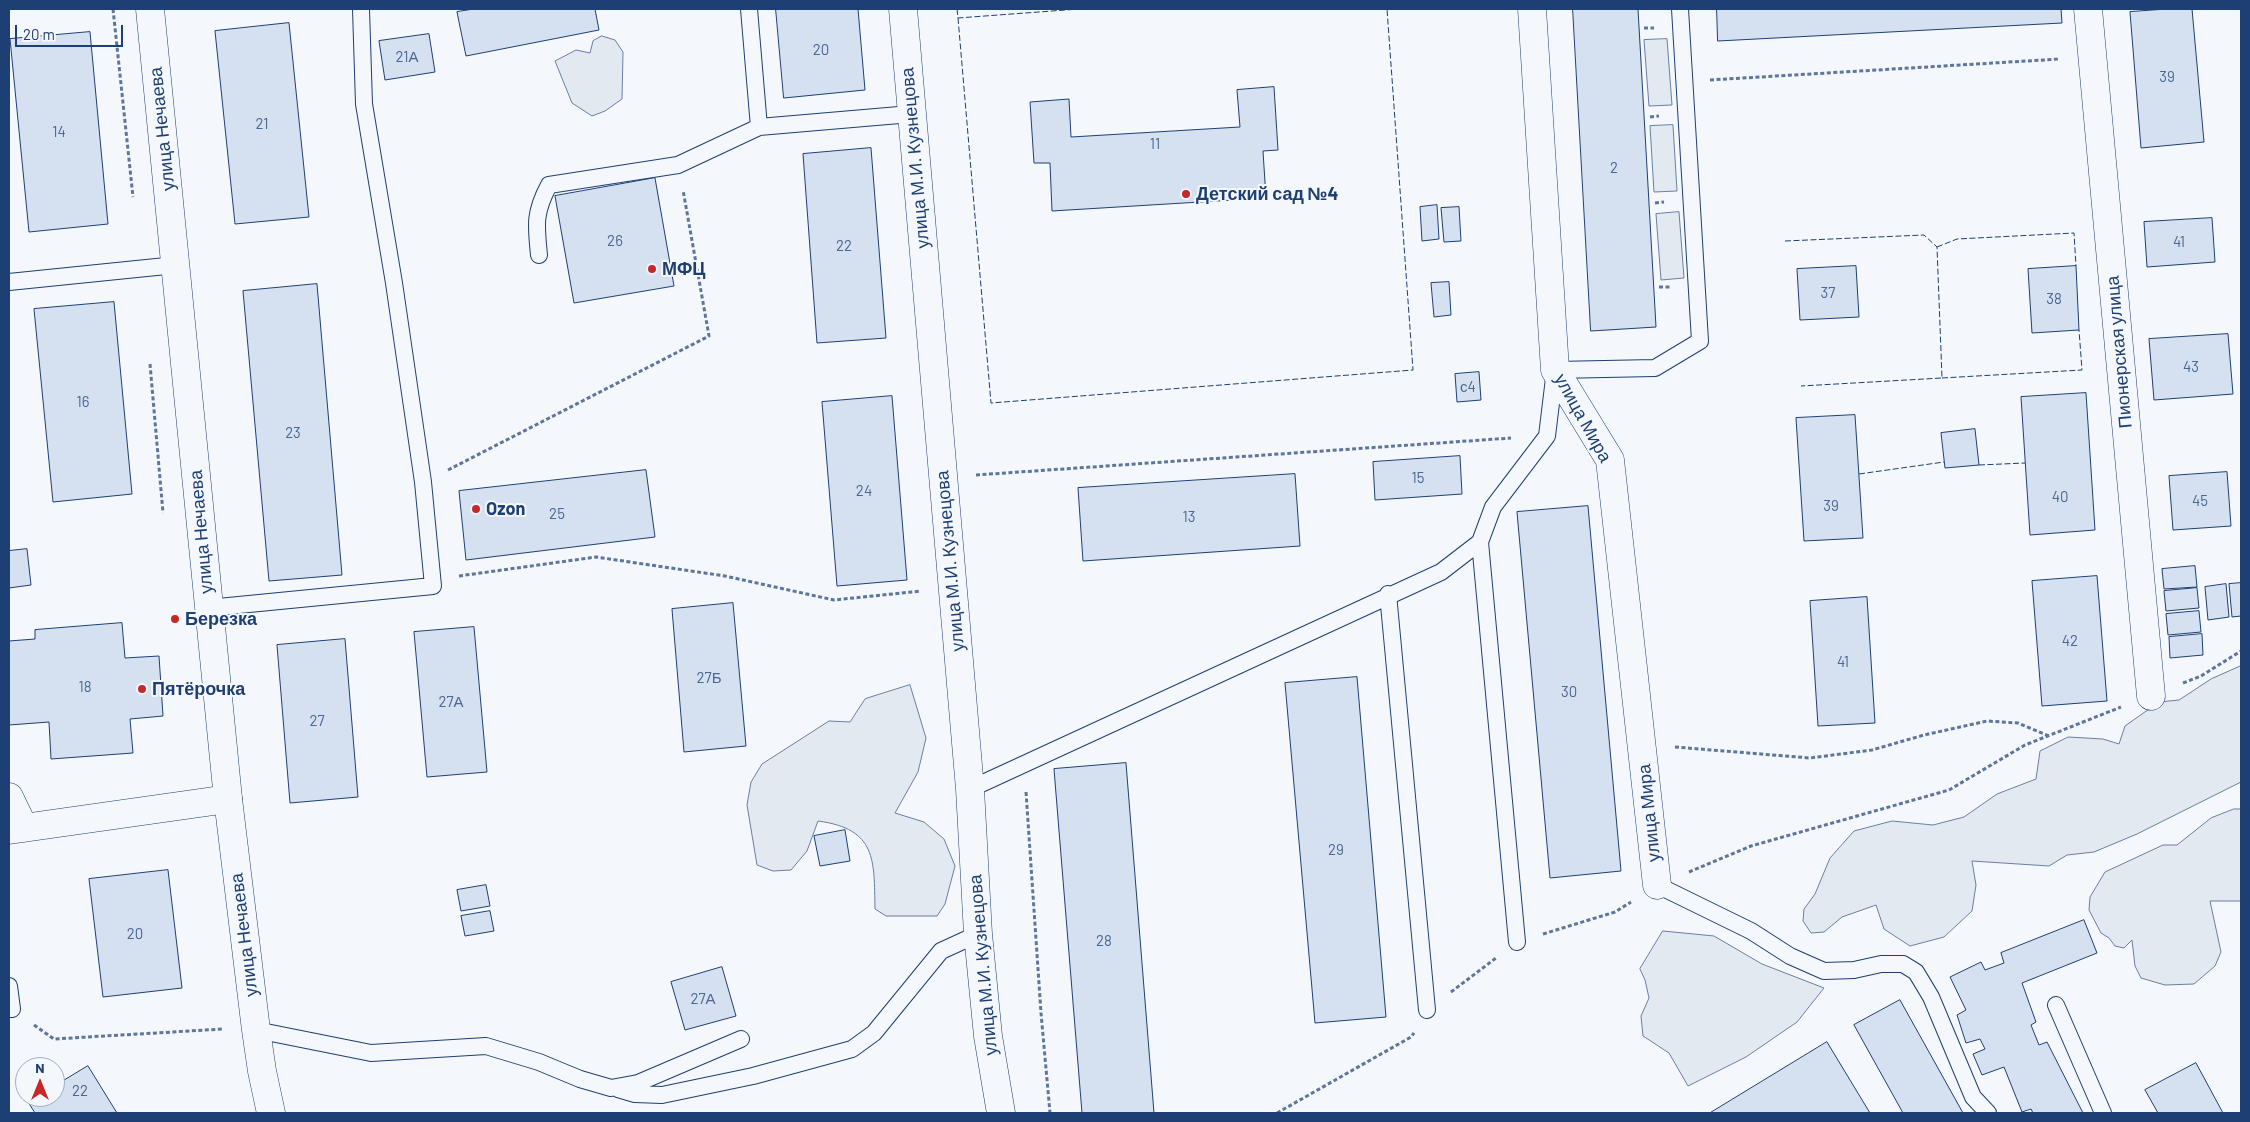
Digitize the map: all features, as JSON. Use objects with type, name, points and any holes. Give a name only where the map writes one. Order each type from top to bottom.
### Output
[{"type":"street","name":"улица Нечаева","points":[[150,9],[228,799],[256,1030],[262,1071],[272,1113]]},
{"type":"street","name":"улица М.И. Кузнецова","points":[[903,9],[970,789],[978,934],[998,1112]]},
{"type":"street","name":"улица Мира","points":[[1532,9],[1555,370],[1610,460],[1656,885]]},
{"type":"street","name":"Пионерская улица","points":[[2088,9],[2151,696]]},
{"type":"street","points":[[9,797],[16,829],[228,799]]},
{"type":"lane","points":[[208,608],[433,586],[423,482],[394,283],[364,104],[361,9]]},
{"type":"lane","points":[[749,9],[759,128]]},
{"type":"lane","points":[[1518,942],[1480,542],[1494,507],[1547,436],[1555,370],[1655,368],[1700,341],[1680,9]]},
{"type":"lane","points":[[539,255],[536,218],[541,199],[549,185],[678,165],[759,128],[911,114]]},
{"type":"lane","points":[[9,282],[176,265]]},
{"type":"lane","points":[[970,789],[1388,594],[1441,572],[1480,542]]},
{"type":"lane","points":[[1388,594],[1427,1010]]},
{"type":"lane","points":[[1656,885],[1750,931],[1790,956],[1824,971],[1854,970],[1881,964],[1903,964],[1916,972],[1931,997],[1973,1097],[1988,1113]]},
{"type":"lane","points":[[256,1030],[371,1053],[486,1046],[539,1062],[580,1079],[611,1088],[635,1094],[662,1096],[753,1076],[852,1049],[874,1033],[941,951],[978,934]]},
{"type":"lane","points":[[9,986],[10,1009]]},
{"type":"lane","points":[[2056,1005],[2103,1113]]},
{"type":"lane","points":[[611,1088],[638,1083],[741,1039]]},
{"type":"path","points":[[1684,81],[2092,58]]},
{"type":"path","points":[[423,482],[709,336],[678,165]]},
{"type":"path","points":[[943,477],[1547,436]]},
{"type":"path","points":[[433,586],[465,574],[596,557],[724,576],[834,600],[952,588]]},
{"type":"path","points":[[1277,1113],[1411,1037],[1427,1010],[1518,942],[1615,912],[1656,885],[1750,846],[1949,790],[2025,745],[2201,676],[2241,651]]},
{"type":"path","points":[[1642,744],[1810,758],[1872,750],[1932,733],[1986,721],[2018,722],[2049,736]]},
{"type":"path","points":[[1024,764],[1041,1014],[1050,1113]]},
{"type":"path","points":[[10,1009],[54,1039],[212,1029],[256,1030]]},
{"type":"shaded area","points":[[602,36],[615,40],[623,52],[622,99],[605,111],[592,116],[572,103],[555,61],[576,50],[590,53],[593,41]]},
{"type":"shaded area","points":[[1667,39],[1672,105],[1649,106],[1644,40]]},
{"type":"shaded area","points":[[1673,125],[1677,191],[1654,192],[1650,126]]},
{"type":"shaded area","points":[[1679,212],[1684,278],[1661,280],[1656,214]]},
{"type":"shaded area","points":[[2241,666],[2241,782],[2137,834],[2094,852],[2067,855],[2049,866],[1972,861],[1976,885],[1972,911],[1944,937],[1910,946],[1884,929],[1876,905],[1842,917],[1824,932],[1811,933],[1803,921],[1804,909],[1815,894],[1830,858],[1854,831],[1892,821],[1933,825],[1964,817],[1997,794],[2036,779],[2040,751],[2068,737],[2103,739],[2119,744],[2125,726],[2159,702],[2179,700],[2211,679]]},
{"type":"shaded area","points":[[910,685],[926,738],[918,772],[895,813],[924,822],[944,839],[955,866],[945,904],[937,916],[886,916],[875,909],[874,876],[868,850],[862,839],[852,831],[837,825],[818,821],[807,851],[791,870],[773,871],[757,865],[747,805],[751,782],[762,764],[829,721],[850,722],[865,699]]},
{"type":"shaded area","points":[[2234,809],[2241,809],[2241,901],[2210,901],[2221,952],[2215,966],[2194,984],[2165,985],[2141,978],[2135,966],[2132,940],[2124,948],[2115,946],[2109,938],[2101,933],[2089,910],[2090,897],[2105,872],[2163,845],[2177,845],[2211,818]]},
{"type":"shaded area","points":[[1663,931],[1714,936],[1762,964],[1824,988],[1797,1022],[1746,1057],[1688,1086],[1669,1053],[1643,1036],[1641,1016],[1649,998],[1645,980],[1640,969]]},
{"type":"building","points":[[474,9],[595,9],[599,30],[466,56],[457,12]]},
{"type":"building","points":[[776,9],[858,9],[865,90],[784,98]]},
{"type":"building","points":[[1573,9],[1638,9],[1656,327],[1591,331]]},
{"type":"building","points":[[1717,9],[2061,9],[2062,23],[1718,41]]},
{"type":"building","points":[[2192,9],[2204,142],[2141,148],[2130,12]]},
{"type":"building","points":[[289,23],[309,217],[235,224],[215,31]]},
{"type":"building","points":[[90,32],[108,224],[29,232],[10,39]]},
{"type":"building","points":[[429,34],[435,72],[385,80],[379,41]]},
{"type":"building","points":[[1274,87],[1278,150],[1263,151],[1266,198],[1052,211],[1050,163],[1034,163],[1030,102],[1069,99],[1071,137],[1240,127],[1237,90]]},
{"type":"building","points":[[871,148],[886,338],[817,343],[803,154]]},
{"type":"building","points":[[655,178],[674,286],[574,303],[555,196]]},
{"type":"building","points":[[1437,205],[1439,239],[1422,241],[1420,207]]},
{"type":"building","points":[[1459,207],[1461,241],[1444,242],[1441,208]]},
{"type":"building","points":[[2212,218],[2215,262],[2147,267],[2144,222]]},
{"type":"building","points":[[1856,266],[1859,317],[1800,320],[1797,269]]},
{"type":"building","points":[[2076,266],[2079,330],[2032,333],[2028,269]]},
{"type":"building","points":[[1449,282],[1451,315],[1434,317],[1431,283]]},
{"type":"building","points":[[317,284],[342,575],[269,581],[243,291]]},
{"type":"building","points":[[114,302],[132,494],[53,502],[34,309]]},
{"type":"building","points":[[2228,334],[2233,394],[2154,400],[2149,339]]},
{"type":"building","points":[[1479,372],[1481,400],[1457,402],[1455,374]]},
{"type":"building","points":[[2086,393],[2095,530],[2030,535],[2021,397]]},
{"type":"building","points":[[892,396],[907,580],[837,586],[822,402]]},
{"type":"building","points":[[1855,415],[1863,538],[1804,541],[1796,418]]},
{"type":"building","points":[[1975,429],[1979,465],[1945,468],[1941,433]]},
{"type":"building","points":[[1460,456],[1462,494],[1375,500],[1373,462]]},
{"type":"building","points":[[646,470],[655,537],[466,560],[459,491]]},
{"type":"building","points":[[2227,472],[2231,526],[2173,530],[2169,476]]},
{"type":"building","points":[[1295,474],[1300,546],[1083,561],[1078,488]]},
{"type":"building","points":[[1588,506],[1621,871],[1550,878],[1517,512]]},
{"type":"building","points":[[27,549],[31,585],[9,588],[9,551]]},
{"type":"building","points":[[2195,566],[2197,587],[2164,589],[2162,569]]},
{"type":"building","points":[[2097,576],[2107,701],[2042,706],[2032,581]]},
{"type":"building","points":[[2241,583],[2241,616],[2232,617],[2229,584]]},
{"type":"building","points":[[2226,584],[2229,617],[2208,620],[2205,587]]},
{"type":"building","points":[[2197,588],[2199,608],[2166,611],[2164,591]]},
{"type":"building","points":[[1867,597],[1875,723],[1818,726],[1810,601]]},
{"type":"building","points":[[733,603],[746,746],[684,752],[672,609]]},
{"type":"building","points":[[2199,611],[2201,632],[2168,635],[2166,614]]},
{"type":"building","points":[[122,623],[125,658],[159,656],[163,716],[130,719],[133,753],[51,759],[49,722],[9,725],[9,641],[35,639],[35,630]]},
{"type":"building","points":[[474,627],[487,772],[427,777],[414,632]]},
{"type":"building","points":[[2202,634],[2203,655],[2170,658],[2169,637]]},
{"type":"building","points":[[345,639],[358,797],[290,803],[277,645]]},
{"type":"building","points":[[1357,677],[1386,1017],[1315,1023],[1285,683]]},
{"type":"building","points":[[1126,763],[1154,1113],[1082,1113],[1054,769]]},
{"type":"building","points":[[845,830],[850,861],[820,866],[814,836]]},
{"type":"building","points":[[168,870],[182,988],[103,997],[89,879]]},
{"type":"building","points":[[486,885],[490,906],[461,911],[457,890]]},
{"type":"building","points":[[490,911],[494,931],[465,936],[461,916]]},
{"type":"building","points":[[2084,920],[2097,953],[2022,983],[2036,1022],[2031,1025],[2039,1045],[2047,1042],[2083,1113],[2033,1113],[2031,1109],[2022,1112],[2004,1067],[1982,1075],[1973,1054],[1985,1049],[1980,1039],[1966,1043],[1957,1015],[1966,1010],[1950,977],[1981,962],[1985,970],[2004,963],[2001,953]]},
{"type":"building","points":[[722,967],[736,1016],[685,1030],[671,982]]},
{"type":"building","points":[[1900,1000],[1963,1113],[1903,1113],[1854,1025]]},
{"type":"building","points":[[1827,1042],[1870,1113],[1710,1113]]},
{"type":"building","points":[[2196,1063],[2223,1113],[2158,1113],[2145,1090]]},
{"type":"building","points":[[88,1066],[117,1113],[35,1113],[31,1107],[65,1107],[65,1080]]},
{"type":"fence","points":[[957,9],[958,18],[1079,9]]},
{"type":"fence","points":[[958,18],[991,403],[1413,370],[1387,9]]},
{"type":"fence","points":[[1937,247],[1957,239],[2074,233],[2076,266]]},
{"type":"fence","points":[[1785,241],[1924,235],[1937,247],[1942,378],[1801,386]]},
{"type":"fence","points":[[1942,378],[2082,370],[2079,330]]},
{"type":"fence","points":[[1859,474],[1944,462]]},
{"type":"fence","points":[[1979,465],[2025,463]]},
{"type":"place","name":"Детский сад №4","points":[[1186,194]]},
{"type":"place","name":"МФЦ","points":[[652,269]]},
{"type":"place","name":"Ozon","points":[[476,509]]},
{"type":"place","name":"Березка","points":[[175,619]]},
{"type":"place","name":"Пятёрочка","points":[[142,689]]}]
